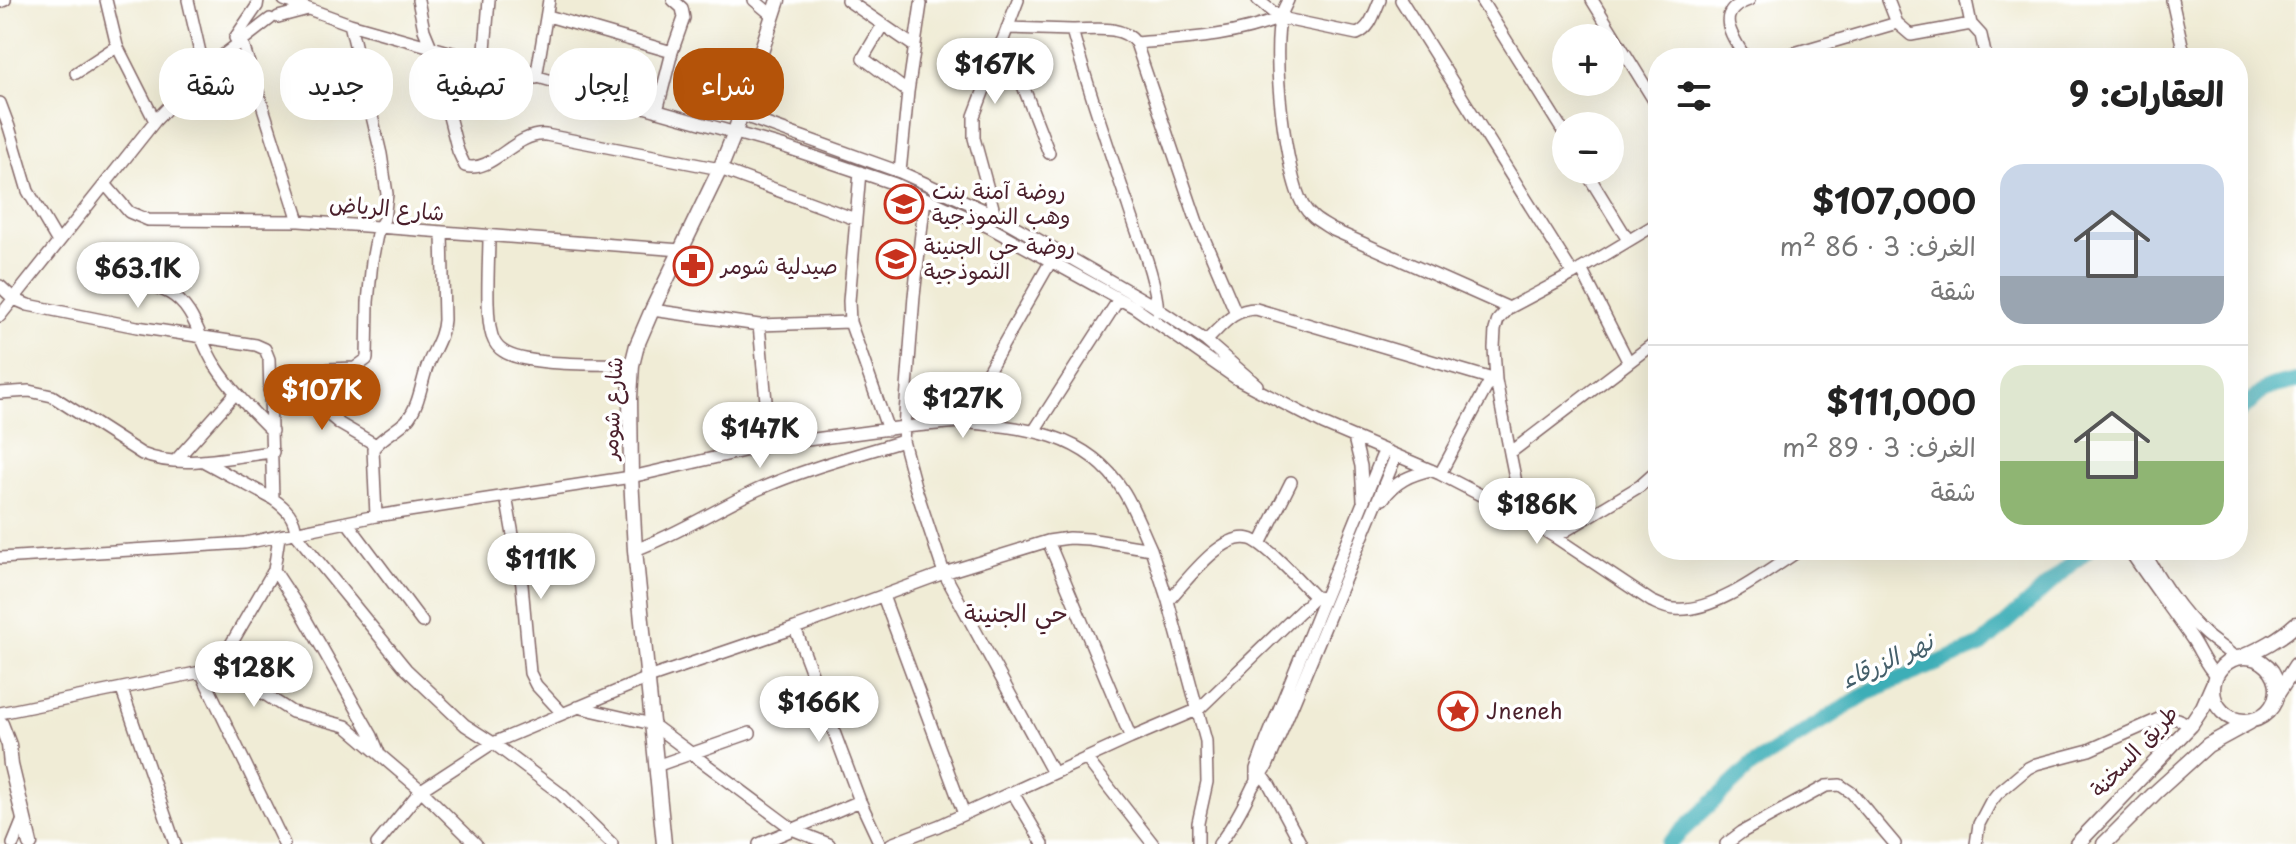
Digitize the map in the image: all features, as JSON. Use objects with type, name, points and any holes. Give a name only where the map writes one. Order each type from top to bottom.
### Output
[{"type":"main road","name":"شارع شومر","points":[[763,48],[778,0]]},
{"type":"main road","name":"شارع شومر","points":[[664,844],[635,550],[631,477],[632,365],[652,310],[720,169],[739,120]]},
{"type":"main road","points":[[2296,624],[2270,644],[2224,665],[2215,679],[2214,695],[2223,712],[2235,719],[2254,719],[2266,713],[2296,665]]},
{"type":"main road","points":[[2239,658],[2255,659],[2271,670],[2276,683],[2276,696]]},
{"type":"main road","name":"طريق السخنة","points":[[2077,844],[2191,725],[2215,679]]},
{"type":"main road","points":[[0,713],[0,725],[9,745],[5,760],[30,844]]},
{"type":"main road","name":"طريق السخنة","points":[[2104,844],[2208,745],[2254,719]]},
{"type":"street","points":[[106,0],[117,46],[155,121]]},
{"type":"street","points":[[188,0],[199,48]]},
{"type":"street","points":[[274,18],[284,7],[283,0],[350,24],[435,48]]},
{"type":"street","points":[[418,0],[458,151],[465,166],[479,167],[537,134],[720,169],[855,219]]},
{"type":"street","points":[[485,48],[489,0]]},
{"type":"street","points":[[536,78],[549,0]]},
{"type":"street","points":[[673,0],[682,8],[684,18],[657,111],[860,172],[989,227],[1119,299],[1237,379],[1323,424],[1435,472],[1523,517],[1651,601],[1674,609],[1696,607],[1719,599],[1783,560]]},
{"type":"street","points":[[754,0],[773,16]]},
{"type":"street","points":[[847,0],[914,46]]},
{"type":"street","points":[[995,215],[974,138],[973,123],[978,102],[1018,0]]},
{"type":"street","points":[[1258,0],[1280,18],[1357,34],[1364,31],[1380,0]]},
{"type":"street","points":[[1288,0],[1280,18],[1279,55],[1285,136],[1292,179],[1307,211],[1331,229],[1509,308]]},
{"type":"street","points":[[1401,0],[1577,272],[1628,361]]},
{"type":"street","points":[[1481,0],[1552,114]]},
{"type":"street","points":[[1592,0],[1648,91]]},
{"type":"street","points":[[1739,48],[1730,32],[1729,13],[1749,0]]},
{"type":"street","points":[[1888,0],[1897,23],[1911,35],[1971,24]]},
{"type":"street","points":[[1966,0],[1971,24],[1981,35],[1984,48]]},
{"type":"street","points":[[2172,0],[2183,48]]},
{"type":"street","points":[[258,3],[262,16],[274,18]]},
{"type":"street","points":[[258,3],[241,37],[299,221]]},
{"type":"street","points":[[900,172],[921,4]]},
{"type":"street","points":[[230,48],[241,37],[274,18],[308,9]]},
{"type":"street","points":[[548,16],[672,52]]},
{"type":"street","points":[[1136,43],[1228,34],[1280,18]]},
{"type":"street","points":[[1811,48],[1897,23]]},
{"type":"street","points":[[269,390],[309,381],[329,369],[355,368],[367,359],[368,302],[378,229],[386,207],[386,181],[350,24]]},
{"type":"street","points":[[882,26],[863,58],[908,92]]},
{"type":"street","points":[[1007,28],[1124,32],[1136,43],[1197,222],[1236,313]]},
{"type":"street","points":[[1072,30],[1084,75],[1145,253],[1158,309],[1158,323]]},
{"type":"street","points":[[1002,41],[1013,60],[1049,153]]},
{"type":"street","points":[[76,73],[117,46]]},
{"type":"street","points":[[533,77],[549,82]]},
{"type":"street","points":[[0,103],[24,181],[58,242]]},
{"type":"street","points":[[0,316],[159,117]]},
{"type":"street","points":[[755,120],[900,172],[995,215],[1158,309],[1206,341],[1266,394]]},
{"type":"street","points":[[860,172],[850,322],[888,430]]},
{"type":"street","name":"شارع الرياض","points":[[105,184],[129,212],[148,220],[299,221],[681,250]]},
{"type":"street","points":[[1594,184],[1628,240]]},
{"type":"street","points":[[925,198],[903,441],[944,573],[1053,773]]},
{"type":"street","points":[[1523,517],[1494,380],[1495,330],[1509,308],[1577,272],[1648,229]]},
{"type":"street","points":[[376,516],[372,453],[376,445],[411,414],[429,360],[441,338],[444,320],[442,233]]},
{"type":"street","points":[[489,236],[489,323],[496,345],[502,351],[533,360],[632,365]]},
{"type":"street","points":[[959,422],[1051,261]]},
{"type":"street","points":[[107,281],[170,293],[182,303],[192,316],[212,361],[235,394],[272,431]]},
{"type":"street","points":[[0,286],[14,299],[39,308],[265,349],[269,359],[273,499]]},
{"type":"street","points":[[1034,431],[1119,299]]},
{"type":"street","points":[[1206,341],[1236,313],[1256,309],[1494,380]]},
{"type":"street","points":[[652,310],[759,325],[850,322]]},
{"type":"street","points":[[759,325],[770,445]]},
{"type":"street","points":[[1510,453],[1648,347]]},
{"type":"street","points":[[1368,508],[1408,476],[1435,472],[1494,380]]},
{"type":"street","points":[[292,384],[340,424],[376,445]]},
{"type":"street","points":[[0,393],[29,391],[52,396],[153,458],[203,461],[273,452]]},
{"type":"street","points":[[177,459],[235,394]]},
{"type":"street","points":[[0,558],[221,545],[279,537],[376,516],[631,477],[770,445],[904,427],[959,422],[1034,431],[1067,442],[1097,460],[1123,491],[1151,549],[1206,741],[1207,782],[1198,823],[1198,844]]},
{"type":"street","points":[[1354,438],[1368,508]]},
{"type":"street","points":[[635,550],[668,537],[759,489],[903,441]]},
{"type":"street","points":[[1219,844],[1240,815],[1258,775],[1326,599],[1390,454]]},
{"type":"street","points":[[203,461],[283,506],[292,518],[296,534],[406,669],[465,725],[561,794],[612,844]]},
{"type":"street","points":[[1555,537],[1648,479]]},
{"type":"street","points":[[1260,544],[1291,482]]},
{"type":"street","points":[[506,496],[521,577],[530,673],[536,685],[562,713]]},
{"type":"street","points":[[347,522],[422,622]]},
{"type":"street","points":[[216,670],[274,570],[279,537]]},
{"type":"street","points":[[1168,601],[1218,548],[1241,538],[1260,544],[1326,599]]},
{"type":"street","points":[[377,844],[421,790],[493,743],[648,678],[944,573],[1048,541],[1089,539],[1151,549]]},
{"type":"street","points":[[1048,541],[1131,738]]},
{"type":"street","points":[[2136,560],[2194,641],[2215,679]]},
{"type":"street","points":[[2149,560],[2189,617],[2205,634],[2239,658]]},
{"type":"street","points":[[274,570],[308,624],[381,757]]},
{"type":"street","points":[[883,596],[964,814]]},
{"type":"street","points":[[891,844],[1199,709],[1326,599]]},
{"type":"street","points":[[795,628],[860,801],[880,844]]},
{"type":"street","points":[[0,713],[201,672],[229,671],[292,712],[346,726],[421,790],[476,844]]},
{"type":"street","points":[[201,672],[284,844]]},
{"type":"street","points":[[122,690],[175,844]]},
{"type":"street","points":[[577,707],[652,724],[794,830],[829,844]]},
{"type":"street","points":[[1976,844],[1979,824],[1990,803],[2028,768],[2089,750],[2161,718],[2177,719],[2191,725]]},
{"type":"street","points":[[656,766],[750,733]]},
{"type":"street","points":[[1086,758],[1153,844]]},
{"type":"street","points":[[1258,775],[1301,844]]},
{"type":"street","points":[[1726,844],[1745,838],[1826,786],[1840,785],[1852,793],[1895,844]]},
{"type":"street","points":[[1013,793],[1043,844]]},
{"type":"street","points":[[759,844],[860,801]]},
{"type":"street","points":[[13,844],[24,817]]},
{"type":"waterway","name":"نهر الزرقاء","points":[[2248,405],[2266,388],[2296,381]]},
{"type":"waterway","name":"نهر الزرقاء","points":[[1668,844],[1751,766],[1872,690],[1982,645],[2076,560]]},
{"type":"place","name":"روضة آمنة بنت وهب النموذجية","points":[[904,204]]},
{"type":"place","name":"روضة حي الجنينة النموذجية","points":[[896,259]]},
{"type":"place","name":"صيدلية شومر","points":[[693,266]]},
{"type":"place","name":"Jneneh","points":[[1458,711]]},
{"type":"district","name":"حي الجنينة","points":[[1016,614]]}]
